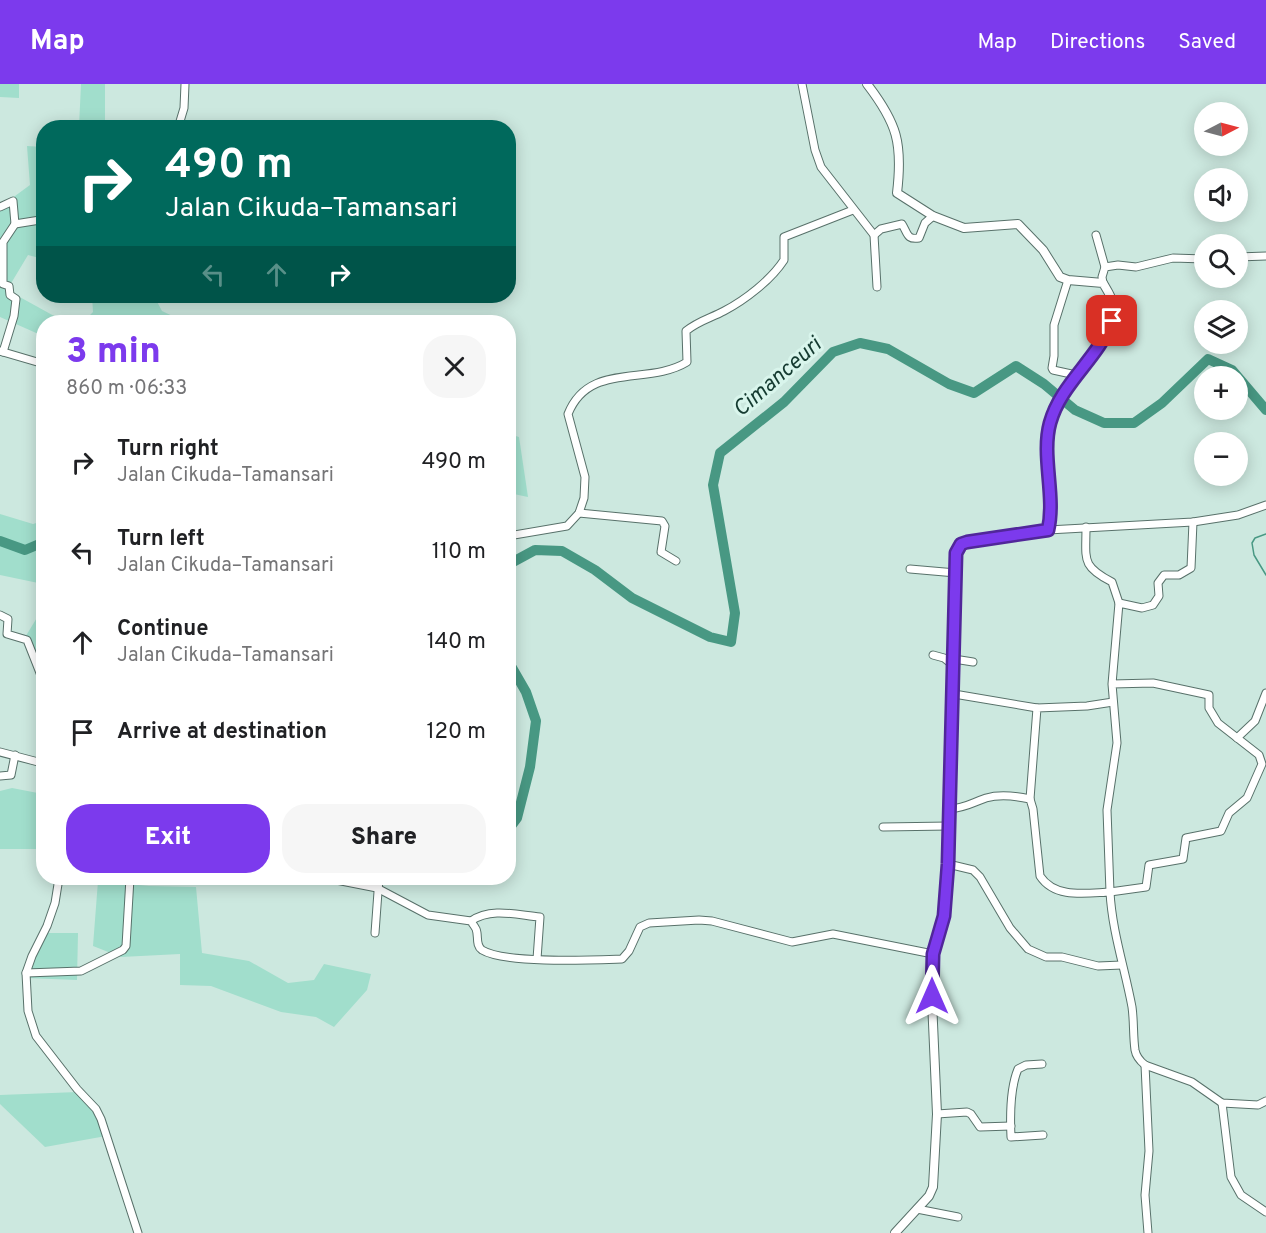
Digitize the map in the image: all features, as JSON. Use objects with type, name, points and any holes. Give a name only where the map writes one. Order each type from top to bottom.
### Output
[{"type":"street","points":[[180,120],[184,108],[185,84]]},
{"type":"street","points":[[802,84],[814,150],[821,167],[874,235],[877,287]]},
{"type":"street","points":[[867,84],[884,106],[893,125],[900,155],[897,193],[933,216],[964,228],[1018,224],[1043,250],[1060,277],[1068,280],[1103,283]]},
{"type":"street","points":[[0,207],[13,201],[15,224],[3,242],[3,284],[9,286],[10,296],[16,299],[14,316],[2,351],[36,362]]},
{"type":"street","points":[[516,535],[567,526],[579,513],[584,498],[585,477],[568,414],[584,391],[604,380],[657,374],[677,368],[687,362],[686,331],[699,321],[732,306],[764,282],[784,260],[784,237],[853,210]]},
{"type":"street","points":[[874,235],[881,229],[902,224],[907,236],[912,239],[920,238],[925,223],[933,216]]},
{"type":"street","points":[[15,224],[36,221]]},
{"type":"street","points":[[1048,530],[1049,425],[1055,408],[1076,375],[1106,338],[1112,321],[1112,301],[1103,283],[1105,267],[1096,235]]},
{"type":"street","points":[[1248,257],[1266,256]]},
{"type":"street","points":[[1105,267],[1136,267],[1173,258],[1194,259]]},
{"type":"street","points":[[1068,280],[1054,325],[1052,368],[1076,375]]},
{"type":"street","points":[[895,1233],[929,1196],[933,1188],[937,1114],[931,978],[933,954],[944,916],[948,864],[956,553],[961,544],[967,542],[1048,530],[1193,522],[1238,515],[1266,505]]},
{"type":"street","points":[[579,513],[662,521],[665,526],[661,552],[676,561]]},
{"type":"street","points":[[1119,603],[1142,608],[1153,605],[1159,596],[1158,583],[1164,575],[1179,575],[1191,568],[1193,522]]},
{"type":"street","points":[[1086,527],[1086,560],[1093,572],[1112,582],[1119,603],[1112,684],[1117,743],[1107,810],[1111,906],[1132,1008],[1135,1051],[1139,1060],[1145,1065],[1192,1082],[1222,1103],[1258,1105],[1266,1101]]},
{"type":"street","points":[[910,569],[956,573]]},
{"type":"street","points":[[0,615],[8,619],[8,634],[27,640],[36,663]]},
{"type":"street","points":[[933,655],[954,663],[973,662]]},
{"type":"street","points":[[1037,708],[1030,799],[1040,876],[1045,885],[1061,892],[1110,892],[1146,887],[1149,864],[1184,859],[1186,838],[1221,831],[1229,813],[1247,798],[1262,764],[1259,755],[1218,723],[1209,708],[1209,695],[1153,683],[1112,684]]},
{"type":"street","points":[[1237,738],[1255,721],[1266,693]]},
{"type":"street","points":[[954,694],[1037,708],[1087,706],[1113,702]]},
{"type":"street","points":[[0,752],[36,761]]},
{"type":"street","points":[[0,776],[11,775],[15,755]]},
{"type":"street","points":[[949,809],[964,808],[988,797],[1013,796],[1030,799]]},
{"type":"street","points":[[883,827],[949,826]]},
{"type":"street","points":[[948,864],[973,870],[980,877],[1010,928],[1028,949],[1046,957],[1062,957],[1098,966],[1122,964]]},
{"type":"street","points":[[58,885],[55,903],[47,926],[26,973],[28,1011],[36,1036],[77,1089],[96,1109],[101,1119],[138,1233]]},
{"type":"street","points":[[26,973],[81,971],[123,950],[126,946],[129,885]]},
{"type":"street","points":[[364,885],[377,888],[428,915],[471,921],[482,914],[503,913],[540,917],[537,959]]},
{"type":"street","points":[[375,933],[378,885]]},
{"type":"street","points":[[471,921],[476,928],[478,946],[483,951],[504,956],[553,961],[622,959],[629,951],[640,927],[649,923],[699,920],[712,921],[792,942],[833,934],[933,954]]},
{"type":"street","points":[[1042,1064],[1026,1065],[1018,1069],[1014,1088],[1011,1137],[1043,1135]]},
{"type":"street","points":[[1145,1065],[1149,1151],[1145,1195],[1148,1233]]},
{"type":"street","points":[[1222,1103],[1231,1177],[1241,1195],[1266,1212]]},
{"type":"street","points":[[937,1114],[967,1112],[980,1127],[1011,1126]]},
{"type":"street","points":[[917,1209],[958,1217]]},
{"type":"green space","points":[[0,84],[19,84],[19,98],[0,97]]},
{"type":"green space","points":[[81,84],[105,84],[105,120],[79,120]]},
{"type":"green space","points":[[27,146],[36,147],[36,257],[28,255],[7,290],[52,315],[36,315],[36,333],[0,317],[0,207],[30,185]]},
{"type":"green space","points":[[92,303],[158,303],[162,311],[170,315],[90,315],[93,312]]},
{"type":"green space","points":[[516,436],[519,437],[528,497],[516,494]]},
{"type":"green space","points":[[0,514],[36,523],[36,583],[0,575]]},
{"type":"green space","points":[[36,619],[36,668],[24,639]]},
{"type":"green space","points":[[12,788],[36,793],[36,849],[0,849],[0,791]]},
{"type":"green space","points":[[98,885],[196,887],[202,953],[249,961],[288,983],[314,980],[324,964],[371,974],[367,990],[334,1027],[316,1017],[281,1012],[211,986],[180,985],[180,954],[121,957],[93,946]]},
{"type":"green space","points":[[44,933],[78,933],[77,980],[26,978]]},
{"type":"green space","points":[[78,1092],[94,1109],[106,1136],[45,1147],[0,1104],[0,1095]]},
{"type":"waterway","name":"Cimanceuri","points":[[516,560],[535,550],[562,551],[595,570],[632,598],[710,637],[731,642],[735,613],[713,485],[720,453],[784,402],[833,352],[860,343],[888,349],[949,384],[974,393],[1016,366],[1044,384],[1075,410],[1104,423],[1134,423],[1162,403],[1208,359],[1232,370],[1266,410]]},
{"type":"waterway","points":[[1266,534],[1255,538],[1252,543],[1254,555],[1266,575]]},
{"type":"waterway","name":"Cimanceuri","points":[[0,541],[25,550],[36,545]]},
{"type":"waterway","name":"Cimanceuri","points":[[516,675],[526,692],[536,721],[530,767],[516,819]]},
{"type":"route","points":[[932,996],[933,954],[940,937],[944,916],[948,864],[956,553],[961,544],[967,542],[1048,530],[1050,525],[1049,425],[1055,408],[1076,375],[1106,338],[1112,321]]}]
